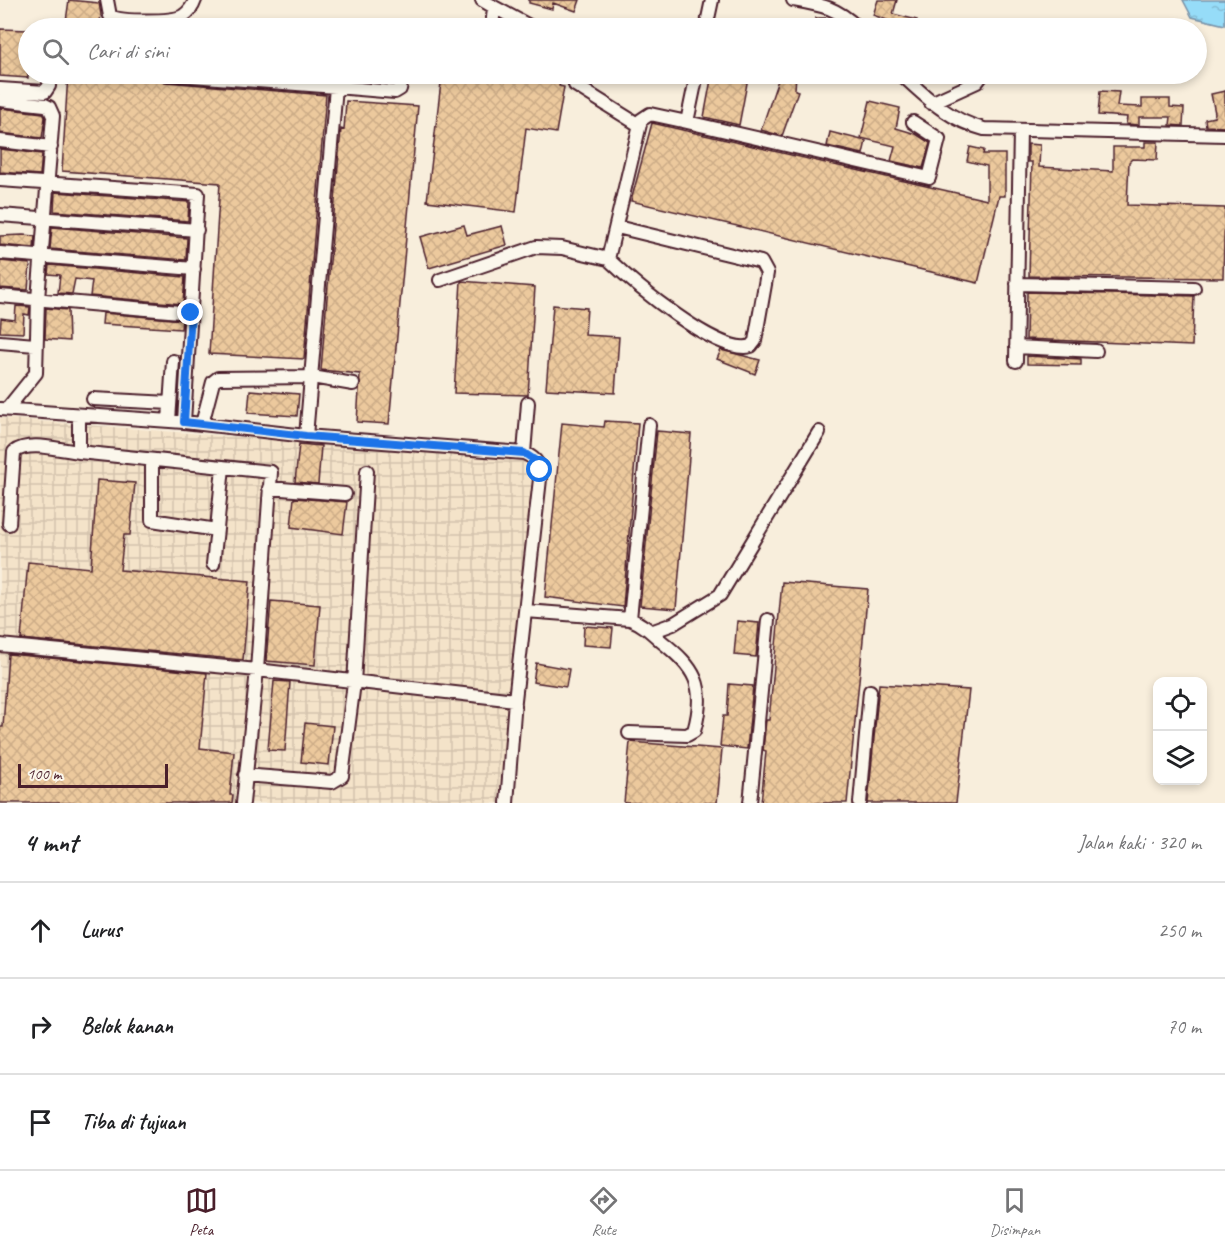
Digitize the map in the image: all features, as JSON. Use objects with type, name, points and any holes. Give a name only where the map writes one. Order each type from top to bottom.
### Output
[{"type":"street","points":[[106,0],[110,16],[116,18]]},
{"type":"street","points":[[177,18],[190,10],[195,0]]},
{"type":"street","points":[[482,0],[514,18]]},
{"type":"street","points":[[708,18],[712,0]]},
{"type":"street","points":[[793,0],[827,6],[847,18]]},
{"type":"street","points":[[493,18],[494,7]]},
{"type":"street","points":[[0,89],[45,92],[49,84]]},
{"type":"street","points":[[297,84],[395,92],[400,89],[401,84]]},
{"type":"street","points":[[687,122],[695,84]]},
{"type":"street","points":[[911,84],[931,103],[970,125],[984,129],[1225,135]]},
{"type":"street","points":[[931,103],[973,84]]},
{"type":"street","points":[[575,85],[639,125]]},
{"type":"street","points":[[306,436],[336,87]]},
{"type":"street","points":[[0,100],[50,107],[53,116],[38,299],[36,374],[4,409]]},
{"type":"street","points":[[608,259],[639,125],[643,117],[650,114],[928,178],[939,139],[913,122]]},
{"type":"street","points":[[1016,361],[1020,130]]},
{"type":"street","points":[[0,141],[51,147]]},
{"type":"street","points":[[0,180],[195,193],[199,198],[184,422]]},
{"type":"street","points":[[0,215],[197,230]]},
{"type":"street","points":[[441,280],[536,247],[562,248],[608,259],[636,285],[680,318],[713,338],[740,347],[751,346],[754,341],[767,273],[761,262],[617,227]]},
{"type":"street","points":[[0,253],[194,268]]},
{"type":"street","points":[[1017,284],[1194,288]]},
{"type":"street","points":[[0,296],[191,313]]},
{"type":"street","points":[[0,342],[35,345]]},
{"type":"street","points":[[1016,347],[1096,351]]},
{"type":"street","points":[[169,421],[173,361]]},
{"type":"street","points":[[202,424],[213,382],[218,378],[312,377],[353,384]]},
{"type":"street","points":[[93,399],[170,403]]},
{"type":"street","points":[[524,453],[528,403]]},
{"type":"street","points":[[4,409],[79,417],[184,422],[271,436],[306,436],[524,453],[539,463],[507,803]]},
{"type":"street","points":[[79,417],[79,452]]},
{"type":"street","points":[[630,619],[649,425]]},
{"type":"street","points":[[651,632],[673,624],[720,595],[819,432]]},
{"type":"street","points":[[9,524],[14,452],[21,447],[270,472],[257,670],[243,803]]},
{"type":"street","points":[[152,460],[152,520],[217,529]]},
{"type":"street","points":[[213,564],[223,467]]},
{"type":"street","points":[[245,775],[336,782],[342,776],[354,683],[367,471]]},
{"type":"street","points":[[269,488],[345,494]]},
{"type":"street","points":[[526,611],[630,619],[642,623],[693,670],[698,692],[697,723],[694,731],[687,735],[629,734]]},
{"type":"street","points":[[750,803],[768,620]]},
{"type":"street","points":[[0,645],[257,670],[515,700]]},
{"type":"street","points":[[860,803],[870,691]]},
{"type":"shaded area","points":[[0,418],[523,460],[533,475],[502,803],[0,803]]},
{"type":"water","points":[[1183,0],[1225,0],[1225,25],[1207,21],[1207,18],[1192,17]]},
{"type":"building","points":[[69,0],[99,3],[101,18],[66,18]]},
{"type":"building","points":[[529,0],[580,0],[576,11],[553,3],[552,9],[529,3]]},
{"type":"building","points":[[878,0],[897,0],[893,14],[909,18],[881,18],[873,15]]},
{"type":"building","points":[[0,29],[18,30],[18,77],[0,76]]},
{"type":"building","points":[[67,84],[190,84],[326,95],[304,359],[209,354],[220,183],[62,171]]},
{"type":"building","points":[[441,84],[560,84],[559,86],[564,87],[556,133],[526,128],[516,212],[427,201]]},
{"type":"building","points":[[710,84],[747,84],[739,125],[704,117]]},
{"type":"building","points":[[777,84],[795,84],[795,90],[798,91],[782,136],[761,130]]},
{"type":"building","points":[[1100,91],[1119,92],[1117,106],[1142,107],[1142,99],[1170,99],[1170,107],[1184,108],[1183,126],[1170,125],[1171,117],[1139,117],[1139,125],[1126,124],[1127,117],[1098,115]]},
{"type":"building","points":[[1225,91],[1225,127],[1206,126],[1205,119],[1214,117],[1215,113],[1211,94]]},
{"type":"building","points":[[346,101],[418,106],[389,424],[357,422],[360,374],[321,370],[341,129],[344,130]]},
{"type":"building","points":[[870,101],[900,108],[896,128],[916,134],[930,143],[923,168],[891,161],[895,146],[861,138]]},
{"type":"building","points":[[0,108],[43,113],[45,117],[42,138],[0,133]]},
{"type":"building","points":[[652,123],[987,200],[987,166],[967,161],[970,147],[984,150],[983,154],[1005,154],[1005,196],[999,196],[978,283],[631,201]]},
{"type":"building","points":[[830,132],[866,141],[863,154],[827,146]]},
{"type":"building","points":[[1145,142],[1158,142],[1157,160],[1132,159],[1129,162],[1127,205],[1225,208],[1223,278],[1029,276],[1032,162],[1028,162],[1028,144],[1040,145],[1039,167],[1113,171],[1113,147],[1145,147]]},
{"type":"building","points":[[0,149],[42,154],[40,175],[0,172]]},
{"type":"building","points":[[55,192],[189,202],[188,221],[54,211]]},
{"type":"building","points":[[464,225],[467,235],[502,226],[507,245],[429,268],[420,237]]},
{"type":"building","points":[[52,227],[187,238],[186,260],[50,249]]},
{"type":"building","points":[[0,236],[35,236],[34,248],[0,245]]},
{"type":"building","points":[[0,261],[30,264],[28,290],[0,288]]},
{"type":"building","points":[[49,265],[185,277],[183,304],[90,296],[92,281],[75,279],[72,294],[58,293],[60,275],[48,274]]},
{"type":"building","points":[[461,281],[535,287],[528,395],[454,393]]},
{"type":"building","points":[[1027,292],[1194,296],[1192,346],[1026,339]]},
{"type":"building","points":[[553,305],[587,308],[585,335],[619,337],[615,393],[546,389]]},
{"type":"building","points":[[16,306],[30,307],[29,315],[24,314],[23,333],[0,332],[1,318],[15,320]]},
{"type":"building","points":[[46,308],[68,310],[69,341],[45,339]]},
{"type":"building","points":[[103,313],[182,320],[181,329],[102,324]]},
{"type":"building","points":[[721,350],[760,360],[755,374],[717,359]]},
{"type":"building","points":[[1027,356],[1081,359],[1081,365],[1027,364]]},
{"type":"building","points":[[250,390],[299,394],[297,416],[248,413]]},
{"type":"building","points":[[605,421],[638,423],[623,607],[545,597],[562,423],[604,427]]},
{"type":"building","points":[[657,431],[691,434],[676,609],[640,606]]},
{"type":"building","points":[[299,444],[321,446],[318,484],[295,482]]},
{"type":"building","points":[[97,480],[135,483],[130,535],[124,535],[120,570],[250,581],[243,660],[21,639],[28,562],[91,568]]},
{"type":"building","points":[[294,498],[347,502],[343,534],[291,527]]},
{"type":"building","points":[[782,582],[868,589],[847,803],[761,803],[766,751],[763,750],[766,720],[769,720]]},
{"type":"building","points":[[271,601],[320,605],[315,665],[266,661]]},
{"type":"building","points":[[737,621],[759,623],[756,657],[734,655]]},
{"type":"building","points":[[584,626],[613,628],[611,647],[583,645]]},
{"type":"building","points":[[8,654],[207,673],[200,748],[234,752],[230,795],[233,795],[232,803],[0,803],[0,727],[3,727]]},
{"type":"building","points":[[536,663],[569,669],[566,687],[533,682]]},
{"type":"building","points":[[274,681],[290,682],[285,751],[268,750]]},
{"type":"building","points":[[729,684],[753,686],[747,749],[720,746],[723,716],[727,716]]},
{"type":"building","points":[[879,684],[969,690],[956,803],[868,803]]},
{"type":"building","points":[[305,723],[333,726],[329,765],[301,762]]},
{"type":"building","points":[[630,742],[722,749],[717,803],[624,803]]},
{"type":"route","points":[[191,313],[184,422],[306,436],[524,453],[539,463],[540,470]]}]
